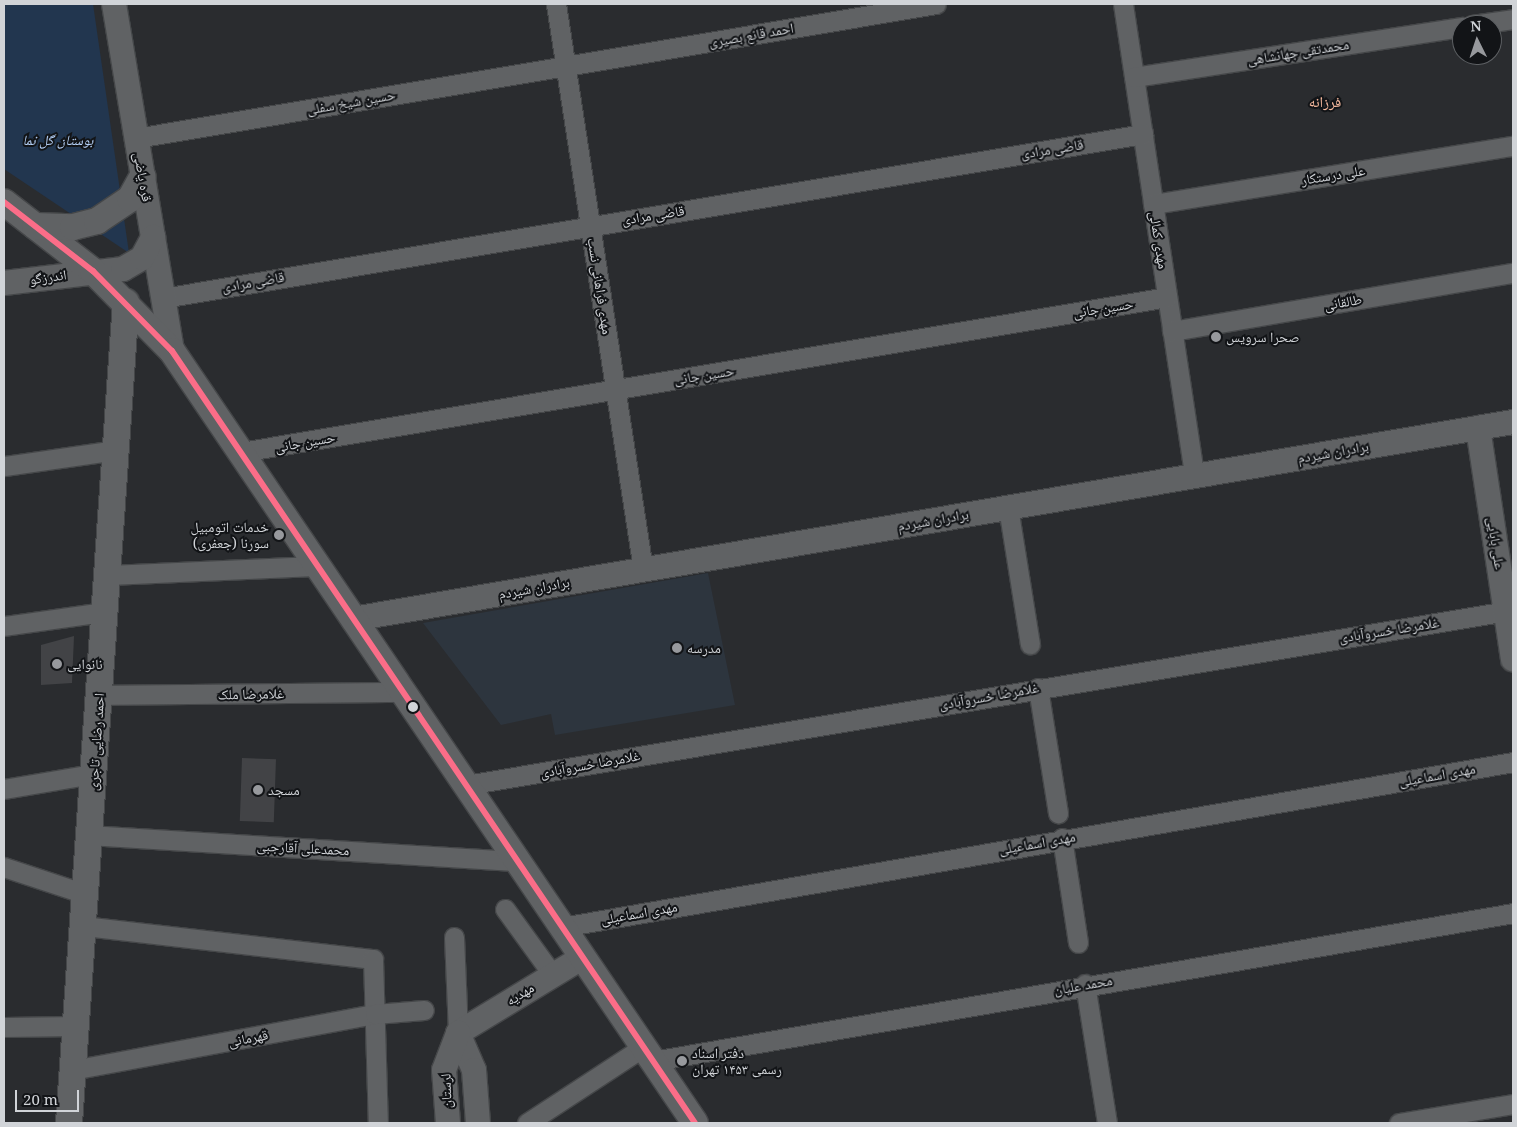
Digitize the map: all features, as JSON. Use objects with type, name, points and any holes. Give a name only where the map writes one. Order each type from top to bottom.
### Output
[{"type":"main road","points":[[35,226],[73,227],[97,221],[130,200],[143,176]]},
{"type":"main road","points":[[4,202],[93,271],[126,302],[172,351],[695,1123]]},
{"type":"main road","name":"احمد رضایی تاجری","points":[[69,1123],[126,302]]},
{"type":"street","name":"قره یاضی","points":[[114,4],[172,351]]},
{"type":"street","name":"مهدی فراهانی نسب","points":[[556,4],[643,569]]},
{"type":"street","name":"احمد قانع بصیری","points":[[566,66],[936,4]]},
{"type":"street","name":"مهدی کمالی","points":[[1123,4],[1194,476]]},
{"type":"street","name":"محمدتقی جهانشاهی","points":[[1134,77],[1452,28]]},
{"type":"street","name":"حسین شیخ سفلی","points":[[136,138],[566,66]]},
{"type":"street","name":"قاضی مرادی","points":[[163,298],[1142,134]]},
{"type":"street","name":"علی درستکار","points":[[1153,204],[1513,146]]},
{"type":"street","name":"اندرزگو","points":[[4,283],[93,271],[123,269],[142,258],[153,237]]},
{"type":"street","name":"طالقانی","points":[[1172,331],[1513,274]]},
{"type":"street","name":"حسین جانی","points":[[241,452],[1167,297]]},
{"type":"street","name":"برادران شیردم","points":[[353,618],[1513,422]]},
{"type":"street","name":"علی بابایی","points":[[1478,428],[1510,610],[1513,659]]},
{"type":"street","points":[[4,466],[116,450]]},
{"type":"street","points":[[1008,507],[1030,644]]},
{"type":"street","points":[[107,575],[317,566]]},
{"type":"street","name":"غلامرضا خسروآبادی","points":[[466,785],[1510,610]]},
{"type":"street","points":[[4,626],[104,612]]},
{"type":"street","points":[[1038,688],[1058,814]]},
{"type":"street","name":"غلامرضا ملک","points":[[99,695],[403,692]]},
{"type":"street","name":"مهدی اسماعیلی","points":[[562,927],[1062,838],[1513,762]]},
{"type":"street","points":[[4,789],[93,774]]},
{"type":"street","name":"محمدعلی آقارجبی","points":[[89,835],[517,861]]},
{"type":"street","points":[[1062,838],[1078,943]]},
{"type":"street","points":[[4,867],[85,894]]},
{"type":"street","points":[[505,909],[552,974]]},
{"type":"street","name":"محمد علیان","points":[[648,1054],[1513,913]]},
{"type":"street","points":[[83,926],[373,958],[378,1123]]},
{"type":"street","points":[[454,938],[458,1033]]},
{"type":"street","name":"مهدیه","points":[[458,1033],[552,974],[583,957]]},
{"type":"street","points":[[1085,984],[1107,1123]]},
{"type":"street","name":"قهرمانی","points":[[72,1070],[375,1014],[424,1010]]},
{"type":"street","points":[[4,1027],[76,1026]]},
{"type":"street","name":"لرستان","points":[[448,1123],[444,1070],[458,1033]]},
{"type":"street","name":"لرستان","points":[[458,1033],[474,1070],[478,1123]]},
{"type":"street","points":[[527,1123],[648,1054]]},
{"type":"street","points":[[1399,1123],[1513,1104]]},
{"type":"shaded area","points":[[708,573],[735,705],[555,735],[551,714],[501,725],[423,623]]},
{"type":"green space","name":"بوستان گل نما","points":[[4,4],[93,4],[129,253],[4,169]]},
{"type":"building","name":"نانوایی","points":[[74,636],[72,683],[41,685],[41,645]]},
{"type":"building","name":"مسجد","points":[[242,758],[276,759],[274,822],[240,821]]},
{"type":"transit line","points":[[4,202],[93,271],[172,351],[695,1123]]},
{"type":"place","name":"صحرا سرویس","points":[[1216,337]]},
{"type":"place","name":"خدمات اتومبیل سورنا (جعفری)","points":[[279,535]]},
{"type":"place","name":"مدرسه","points":[[677,648]]},
{"type":"place","name":"نانوایی","points":[[57,664]]},
{"type":"place","name":"مسجد","points":[[258,790]]},
{"type":"place","name":"دفتر اسناد رسمی ۱۴۵۳ تهران","points":[[682,1061]]},
{"type":"district","name":"فرزانه","points":[[1325,102]]}]
